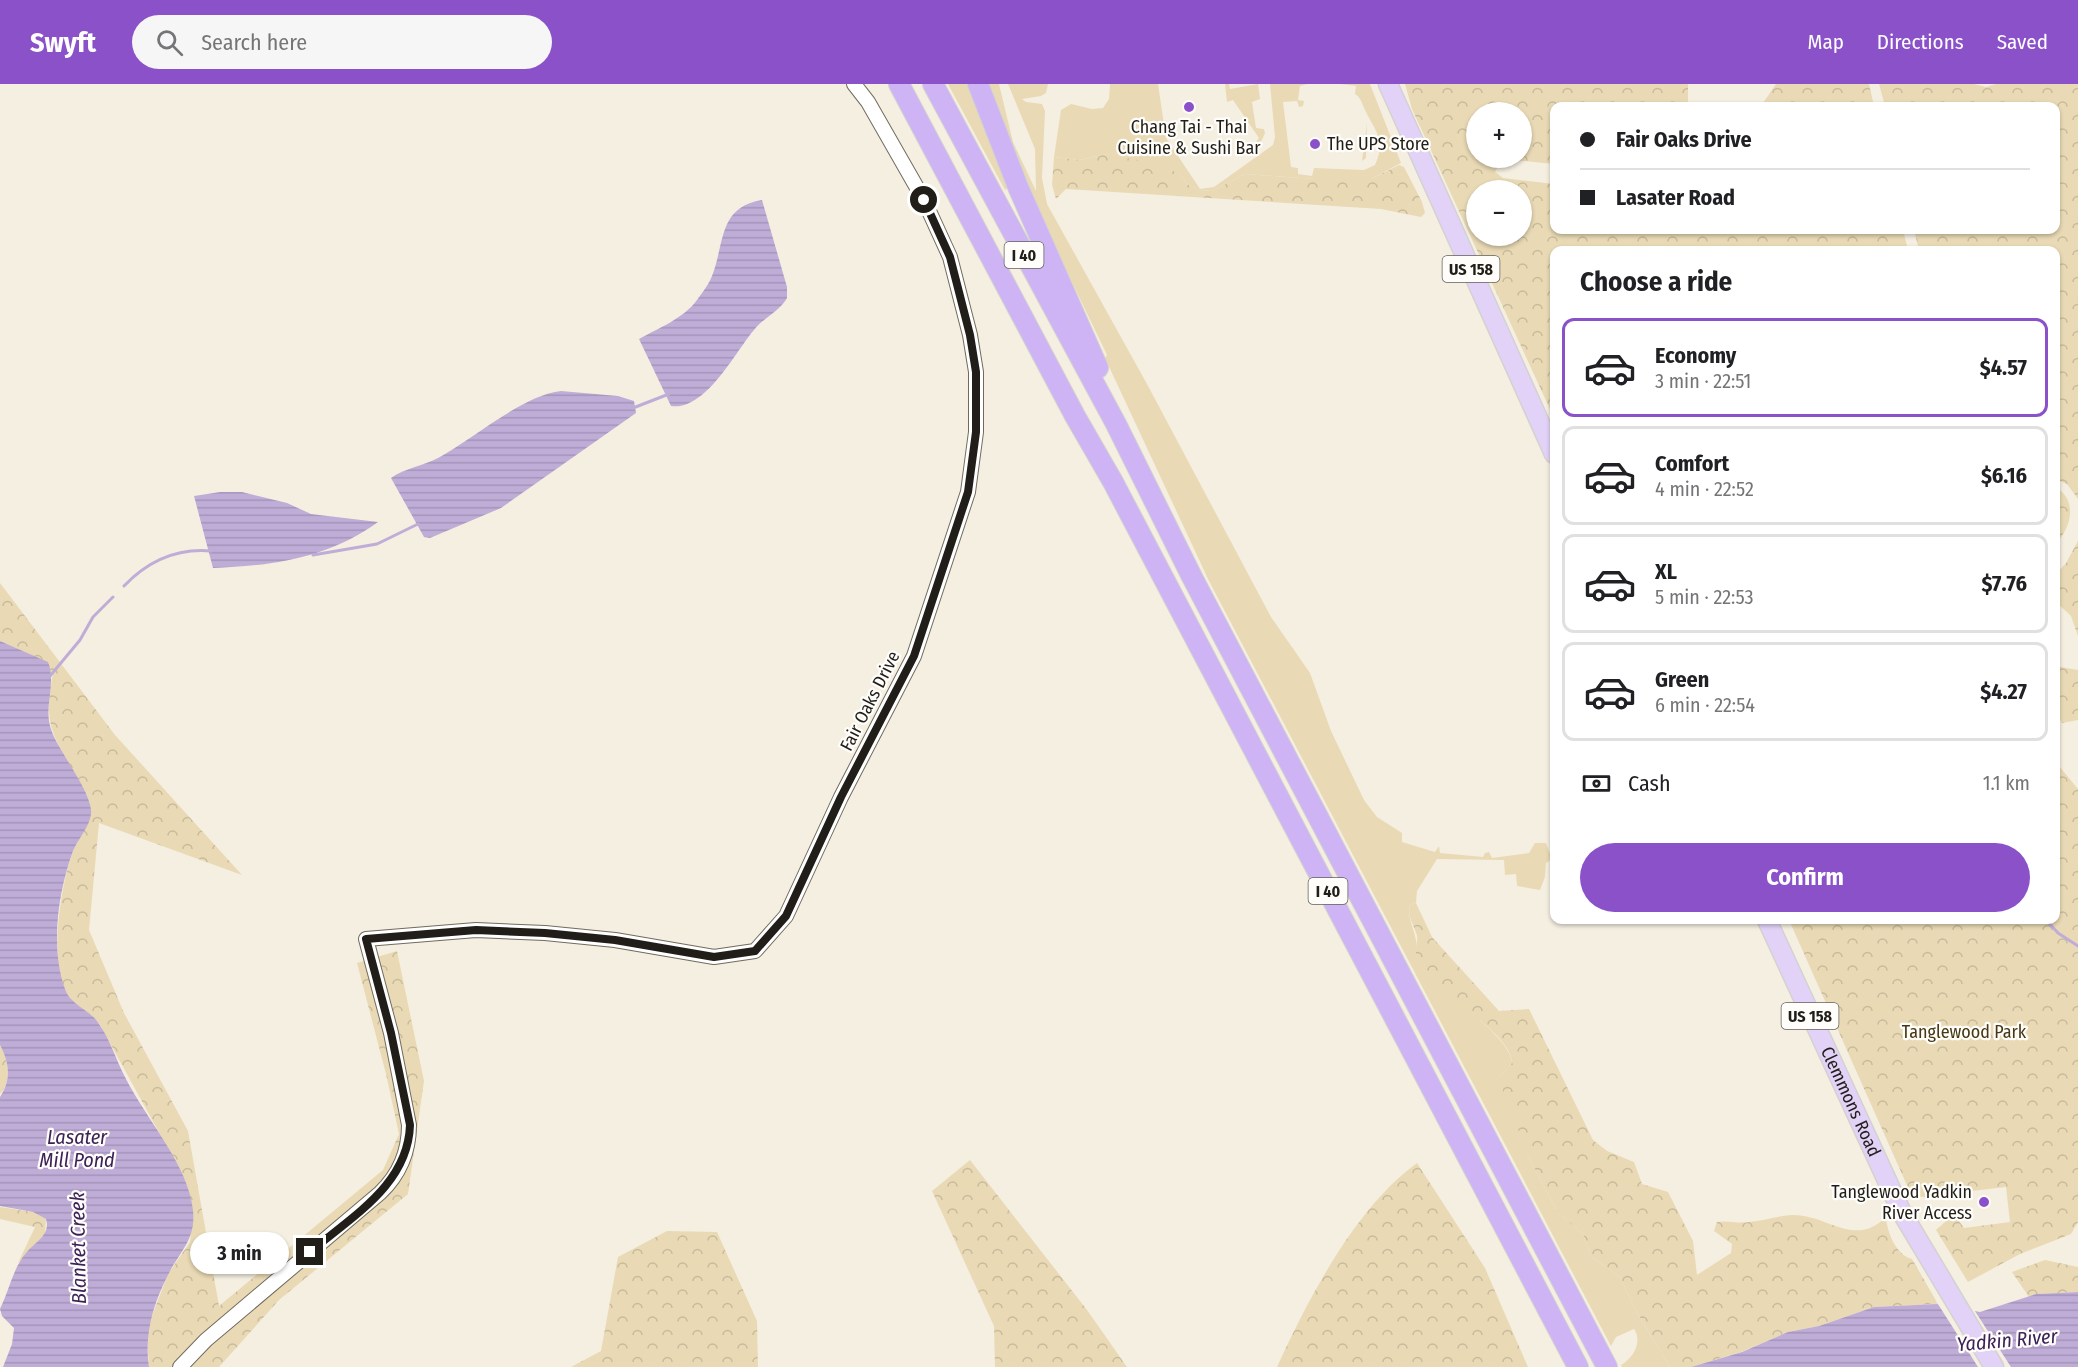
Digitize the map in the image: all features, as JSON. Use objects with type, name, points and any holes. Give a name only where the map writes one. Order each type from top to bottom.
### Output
[{"type":"highway","name":"I 40","points":[[933,84],[1116,424],[1192,576],[1604,1362]]},
{"type":"highway","points":[[978,84],[1022,196],[1111,398],[1116,424]]},
{"type":"highway","name":"I 40","points":[[900,87],[1075,416],[1113,482],[1578,1367]]},
{"type":"main road","name":"US 158","points":[[1388,84],[1550,445]]},
{"type":"main road","name":"Clemmons Road","points":[[1769,924],[1921,1249],[1994,1367]]},
{"type":"street","name":"Fair Oaks Drive","points":[[180,1367],[206,1340],[380,1193],[401,1166],[410,1125],[391,1033],[366,939],[476,930],[545,933],[615,940],[714,957],[755,951],[786,916],[841,797],[914,656],[968,492],[976,432],[974,363],[970,335],[950,257],[924,200],[868,102],[854,84]]},
{"type":"green space","points":[[948,84],[969,84],[1009,187],[1005,190]]},
{"type":"green space","points":[[986,84],[999,84],[1013,142],[1036,191],[1035,149],[1008,84],[1048,84],[1046,93],[1041,96],[1022,99],[1026,102],[1042,104],[1045,111],[1042,178],[1047,204],[1147,384],[1271,617],[1310,673],[1331,731],[1364,800],[1377,817],[1402,833],[1402,842],[1435,852],[1439,846],[1440,853],[1483,857],[1489,852],[1492,858],[1529,853],[1535,843],[1546,843],[1550,860],[1546,863],[1545,877],[1540,890],[1517,886],[1516,874],[1505,875],[1504,860],[1437,859],[1417,891],[1416,903],[1410,905],[1410,917],[1417,947],[1416,954],[1424,970],[1489,1028],[1509,1053],[1512,1063],[1500,1076],[1529,1158],[1558,1213],[1583,1234],[1591,1256],[1620,1277],[1636,1311],[1670,1367],[1622,1367],[1621,1365],[1635,1349],[1637,1334],[1634,1329],[1616,1337],[1611,1346],[1209,581],[1105,358],[1107,355],[1056,249]]},
{"type":"green space","points":[[1110,84],[1158,84],[1166,138],[1200,189],[1214,187],[1273,145],[1275,137],[1270,84],[1307,84],[1300,86],[1298,100],[1304,101],[1303,106],[1299,107],[1297,101],[1283,102],[1291,167],[1298,168],[1298,174],[1312,176],[1314,168],[1364,170],[1375,165],[1380,148],[1378,135],[1360,99],[1355,94],[1356,86],[1340,84],[1370,84],[1401,163],[1371,179],[1315,179],[1245,174],[1212,191],[1198,190],[1187,184],[1180,175],[1107,154],[1080,160],[1054,157],[1061,110],[1071,104],[1092,109],[1103,108],[1109,99]]},
{"type":"green space","points":[[1225,84],[1229,84],[1230,89],[1258,84],[1260,99],[1252,102],[1256,128],[1264,129],[1265,133],[1261,142],[1254,144],[1259,138],[1233,100],[1227,102]]},
{"type":"green space","points":[[1405,84],[1688,84],[1688,102],[1550,102],[1550,164],[1532,162],[1532,102],[1466,102],[1466,168],[1497,168],[1495,172],[1503,178],[1520,180],[1466,180],[1466,227],[1412,109]]},
{"type":"green space","points":[[1776,84],[1869,84],[1873,102],[1764,102]]},
{"type":"green space","points":[[1879,84],[1974,84],[1986,87],[1996,84],[2078,84],[2078,499],[2067,484],[2060,481],[2060,246],[1918,246],[1915,234],[2060,234],[2060,102],[1884,102]]},
{"type":"green space","points":[[1367,123],[1366,158],[1362,161]]},
{"type":"green space","points":[[1107,154],[1163,165],[1198,190],[1212,191],[1245,174],[1315,179],[1371,179],[1399,165],[1404,167],[1422,202],[1425,213],[1421,217],[1381,209],[1066,189],[1056,199],[1052,185],[1054,157],[1080,160]]},
{"type":"green space","points":[[1532,181],[1550,184],[1550,234],[1904,234],[1907,246],[1550,246],[1550,409],[1475,246],[1532,246]]},
{"type":"green space","points":[[2060,491],[2070,506],[2069,522],[2061,537]]},
{"type":"green space","points":[[2078,541],[2078,636],[2071,616],[2060,606],[2060,570]]},
{"type":"green space","points":[[0,583],[115,735],[242,875],[99,823],[89,930],[124,1013],[188,1131],[219,1306],[383,1170],[399,1134],[357,963],[397,951],[424,1081],[408,1194],[279,1300],[219,1367],[149,1367],[147,1335],[150,1321],[168,1274],[190,1242],[193,1211],[178,1167],[100,1025],[70,999],[61,980],[57,944],[64,883],[73,851],[88,823],[90,805],[60,749],[52,728],[49,705],[53,674],[0,641]]},
{"type":"green space","points":[[2060,667],[2078,670],[2078,720],[2062,723],[2060,720]]},
{"type":"green space","name":"Tanglewood Park","points":[[2060,767],[2078,789],[2078,1222],[2071,1234],[2020,1254],[1968,1282],[1936,1230],[1954,1214],[1964,1228],[2010,1222],[2006,1187],[1920,1197],[1910,1192],[1791,924],[2060,924]]},
{"type":"green space","points":[[1416,903],[1432,937],[1499,1011],[1529,1009],[1593,1140],[1607,1151],[1634,1162],[1642,1184],[1668,1192],[1693,1241],[1697,1275],[1731,1253],[1732,1244],[1714,1231],[1717,1222],[1760,1221],[1791,1215],[1816,1219],[1851,1230],[1863,1230],[1874,1226],[1886,1217],[1893,1242],[1901,1253],[1912,1259],[1938,1304],[1874,1307],[1819,1326],[1788,1332],[1741,1352],[1691,1367],[1670,1367],[1636,1311],[1620,1277],[1591,1256],[1583,1234],[1558,1213],[1529,1158],[1501,1085],[1500,1076],[1512,1063],[1508,1050],[1498,1037],[1433,980],[1422,967],[1416,954],[1417,936],[1409,913],[1410,905]]},
{"type":"green space","points":[[0,1045],[5,1057],[8,1076],[0,1094]]},
{"type":"green space","points":[[970,1160],[1087,1310],[1127,1367],[995,1367],[994,1326],[932,1191]]},
{"type":"green space","points":[[1417,1163],[1485,1268],[1528,1367],[1277,1367],[1319,1284],[1354,1229],[1395,1182]]},
{"type":"green space","points":[[0,1207],[33,1212],[46,1219],[45,1234],[18,1263],[35,1227],[0,1219]]},
{"type":"green space","points":[[667,1231],[717,1232],[757,1321],[758,1367],[571,1367],[601,1351],[618,1257]]},
{"type":"green space","points":[[2045,1260],[2078,1267],[2078,1292],[2036,1294],[2029,1297],[2012,1272]]},
{"type":"water","points":[[762,200],[787,287],[787,298],[754,330],[708,390],[684,405],[671,406],[639,339],[671,322],[692,306],[711,279],[730,218],[737,210]]},
{"type":"water","points":[[561,391],[618,396],[634,401],[636,413],[501,508],[430,538],[424,537],[391,478],[438,458],[531,400]]},
{"type":"water","points":[[220,492],[242,492],[287,503],[311,514],[378,522],[340,544],[299,558],[257,565],[213,568],[194,496]]},
{"type":"water","name":"Lasater Mill Pond","points":[[0,641],[48,662],[51,679],[48,712],[51,729],[87,795],[90,805],[90,819],[73,851],[60,902],[57,938],[60,973],[65,989],[72,1000],[91,1015],[103,1030],[133,1093],[175,1159],[189,1193],[193,1210],[190,1237],[163,1286],[154,1308],[149,1331],[149,1367],[3,1367],[12,1344],[14,1328],[2,1316],[0,1309],[18,1266],[26,1253],[44,1234],[47,1225],[46,1219],[33,1212],[0,1206],[0,1097],[8,1071],[0,1045]]},
{"type":"water","name":"Yadkin River","points":[[2078,1292],[2078,1367],[1691,1367],[1742,1352],[1788,1332],[1819,1326],[1874,1307],[1937,1304],[1980,1312],[2036,1294]]},
{"type":"pier","points":[[1936,1301],[1973,1308],[2011,1367],[1978,1367]]},
{"type":"waterway","points":[[633,408],[669,394]]},
{"type":"waterway","points":[[313,555],[377,544],[418,524]]},
{"type":"waterway","points":[[124,586],[133,577],[163,558],[186,552],[211,551]]},
{"type":"waterway","points":[[50,676],[80,640],[93,617],[113,597]]},
{"type":"waterway","points":[[2050,924],[2058,933],[2078,946]]},
{"type":"place","name":"Chang Tai - Thai Cuisine & Sushi Bar","points":[[1189,107]]},
{"type":"place","name":"The UPS Store","points":[[1315,144]]},
{"type":"place","name":"Tanglewood Yadkin River Access","points":[[1984,1202]]},
{"type":"route","points":[[310,1252],[387,1186],[401,1166],[409,1137],[410,1125],[395,1051],[366,939],[476,930],[545,933],[615,940],[714,957],[755,951],[786,916],[841,797],[914,656],[968,492],[976,432],[976,372],[970,335],[950,257],[924,200]]},
{"type":"water label","name":"Blanket Creek","points":[[78,1248]]}]
